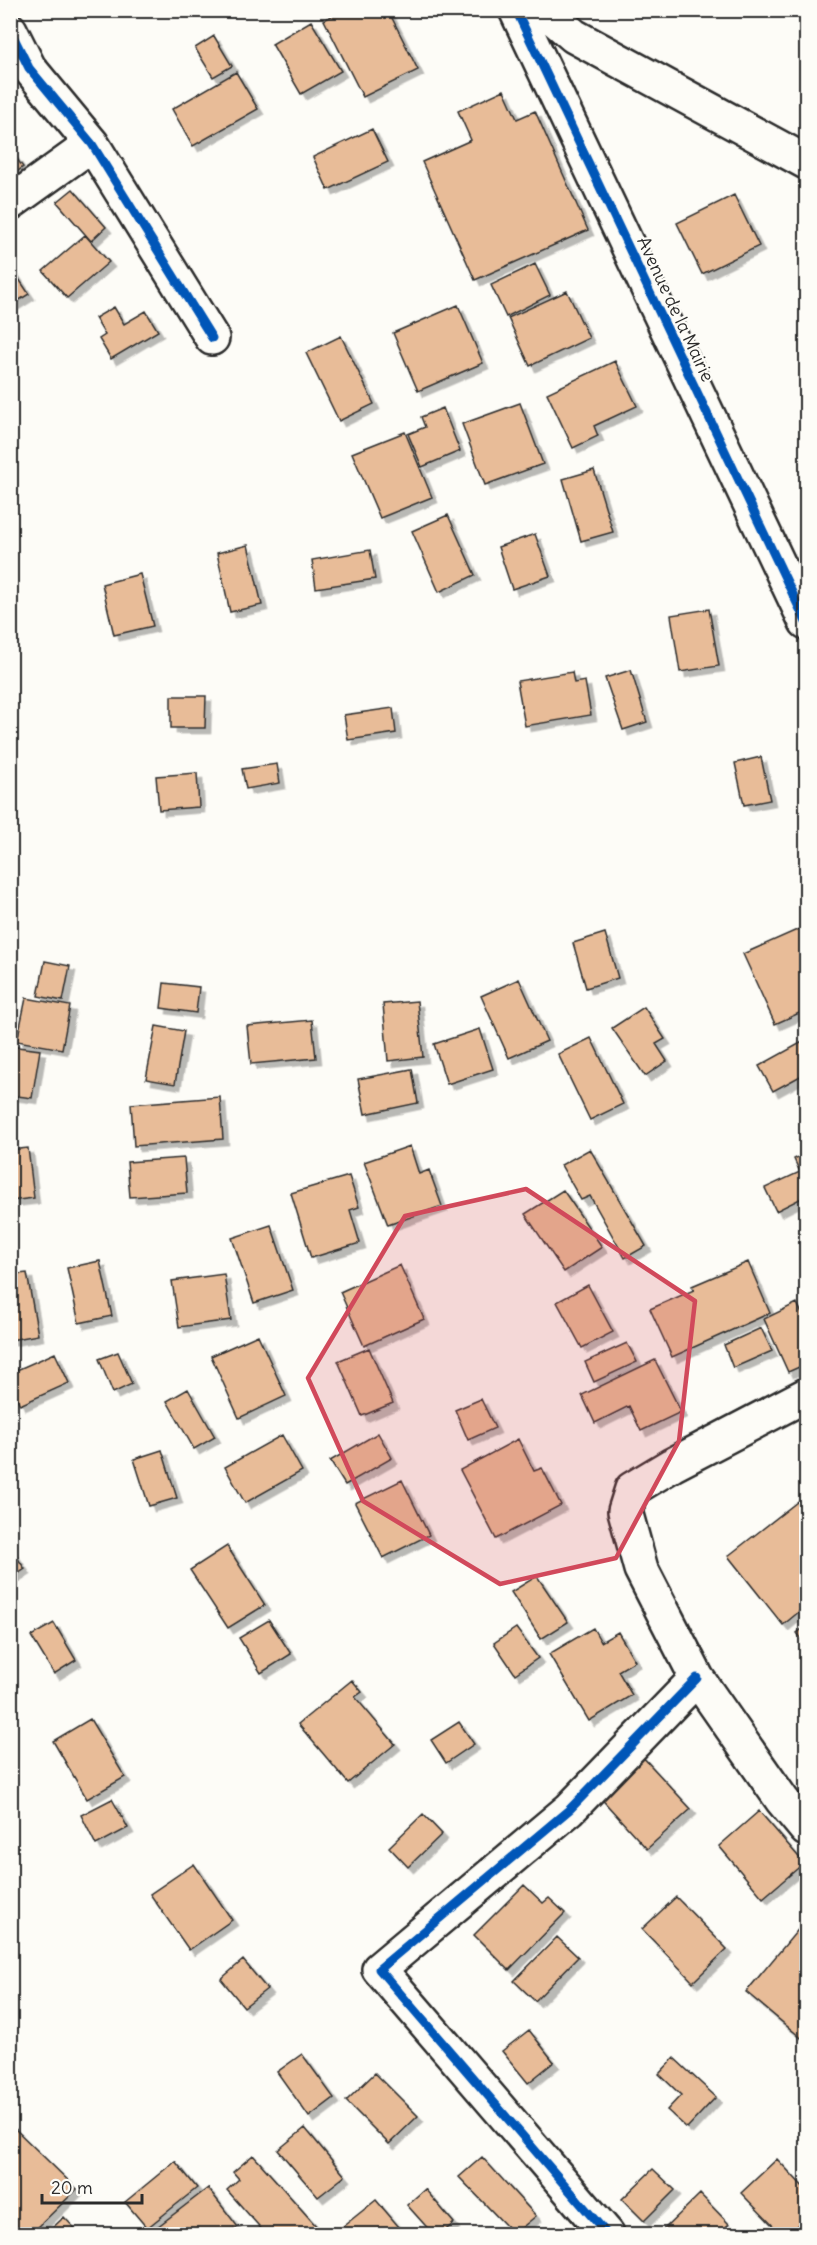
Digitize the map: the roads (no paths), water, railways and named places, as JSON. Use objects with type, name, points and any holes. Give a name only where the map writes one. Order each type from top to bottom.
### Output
[{"type":"street","name":"Avenue de la Mairie","points":[[516,10],[807,622]]},
{"type":"street","points":[[544,10],[574,36],[807,162]]},
{"type":"street","points":[[10,30],[29,68],[92,144],[212,338]]},
{"type":"street","points":[[10,203],[92,144]]},
{"type":"street","points":[[807,1395],[672,1465],[632,1489],[625,1511],[642,1569],[697,1678],[782,1800],[807,1828]]},
{"type":"street","points":[[607,2235],[379,1969],[570,1809],[697,1678]]}]
